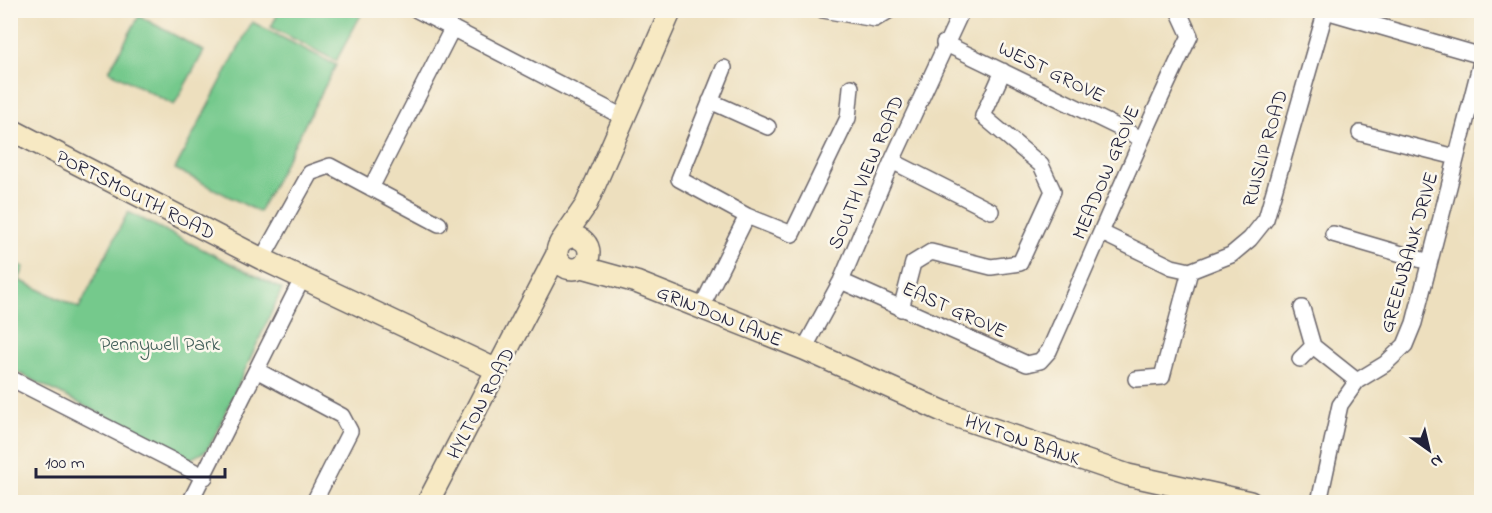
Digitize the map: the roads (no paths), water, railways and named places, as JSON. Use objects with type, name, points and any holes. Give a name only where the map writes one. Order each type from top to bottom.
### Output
[{"type":"street","points":[[417,10],[625,118]]},
{"type":"street","name":"HYLTON ROAD","points":[[428,502],[558,249],[586,205],[671,10]]},
{"type":"street","points":[[823,10],[875,20],[890,10]]},
{"type":"street","name":"SOUTH VIEW ROAD","points":[[804,349],[841,281],[892,161],[962,10]]},
{"type":"street","name":"MEADOW GROVE","points":[[1049,351],[1102,232],[1140,138],[1190,36],[1178,10]]},
{"type":"street","points":[[1326,11],[1482,57]]},
{"type":"street","name":"RUISLIP ROAD","points":[[1190,271],[1231,255],[1250,239],[1266,219],[1326,11]]},
{"type":"street","points":[[371,188],[452,29]]},
{"type":"street","name":"WEST GROVE","points":[[945,43],[1140,138]]},
{"type":"street","name":"GREENBANK DRIVE","points":[[1319,502],[1340,405],[1357,381],[1386,364],[1405,345],[1414,323],[1482,57]]},
{"type":"street","points":[[724,68],[679,179],[747,216],[792,234],[848,118],[851,87]]},
{"type":"street","points":[[901,309],[913,263],[931,252],[991,267],[1020,263],[1053,191],[1041,165],[983,116],[1003,71]]},
{"type":"street","points":[[710,101],[768,127]]},
{"type":"street","name":"PORTSMOUTH ROAD","points":[[10,129],[302,279],[497,370]]},
{"type":"street","points":[[1360,133],[1456,157]]},
{"type":"street","points":[[892,161],[991,211]]},
{"type":"street","points":[[262,259],[310,173],[330,166],[439,224]]},
{"type":"street","name":"HYLTON ROAD","points":[[586,205],[587,244]]},
{"type":"street","points":[[701,308],[747,216]]},
{"type":"street","points":[[1102,232],[1172,267],[1190,271],[1162,377],[1136,379]]},
{"type":"street","points":[[1333,234],[1429,262]]},
{"type":"street","points":[[575,236],[587,244],[589,255],[578,268],[561,264],[558,249],[568,237],[575,236]]},
{"type":"street","name":"GRINDON LANE","points":[[587,244],[636,282]]},
{"type":"street","name":"HYLTON ROAD","points":[[532,303],[578,268]]},
{"type":"street","name":"GRINDON LANE","points":[[578,268],[636,282],[804,349]]},
{"type":"street","points":[[190,502],[258,371],[302,279]]},
{"type":"street","name":"EAST GROVE","points":[[841,281],[1028,364],[1040,361],[1049,351]]},
{"type":"street","points":[[1302,308],[1313,346],[1357,381]]},
{"type":"street","points":[[1300,359],[1313,346]]},
{"type":"street","name":"HYLTON BANK","points":[[804,349],[949,414],[1128,475],[1250,502]]},
{"type":"street","points":[[258,371],[342,416],[350,431],[314,502]]},
{"type":"street","points":[[10,378],[204,477]]},
{"type":"park label","name":"Pennywell Park","points":[[160,343]]}]
